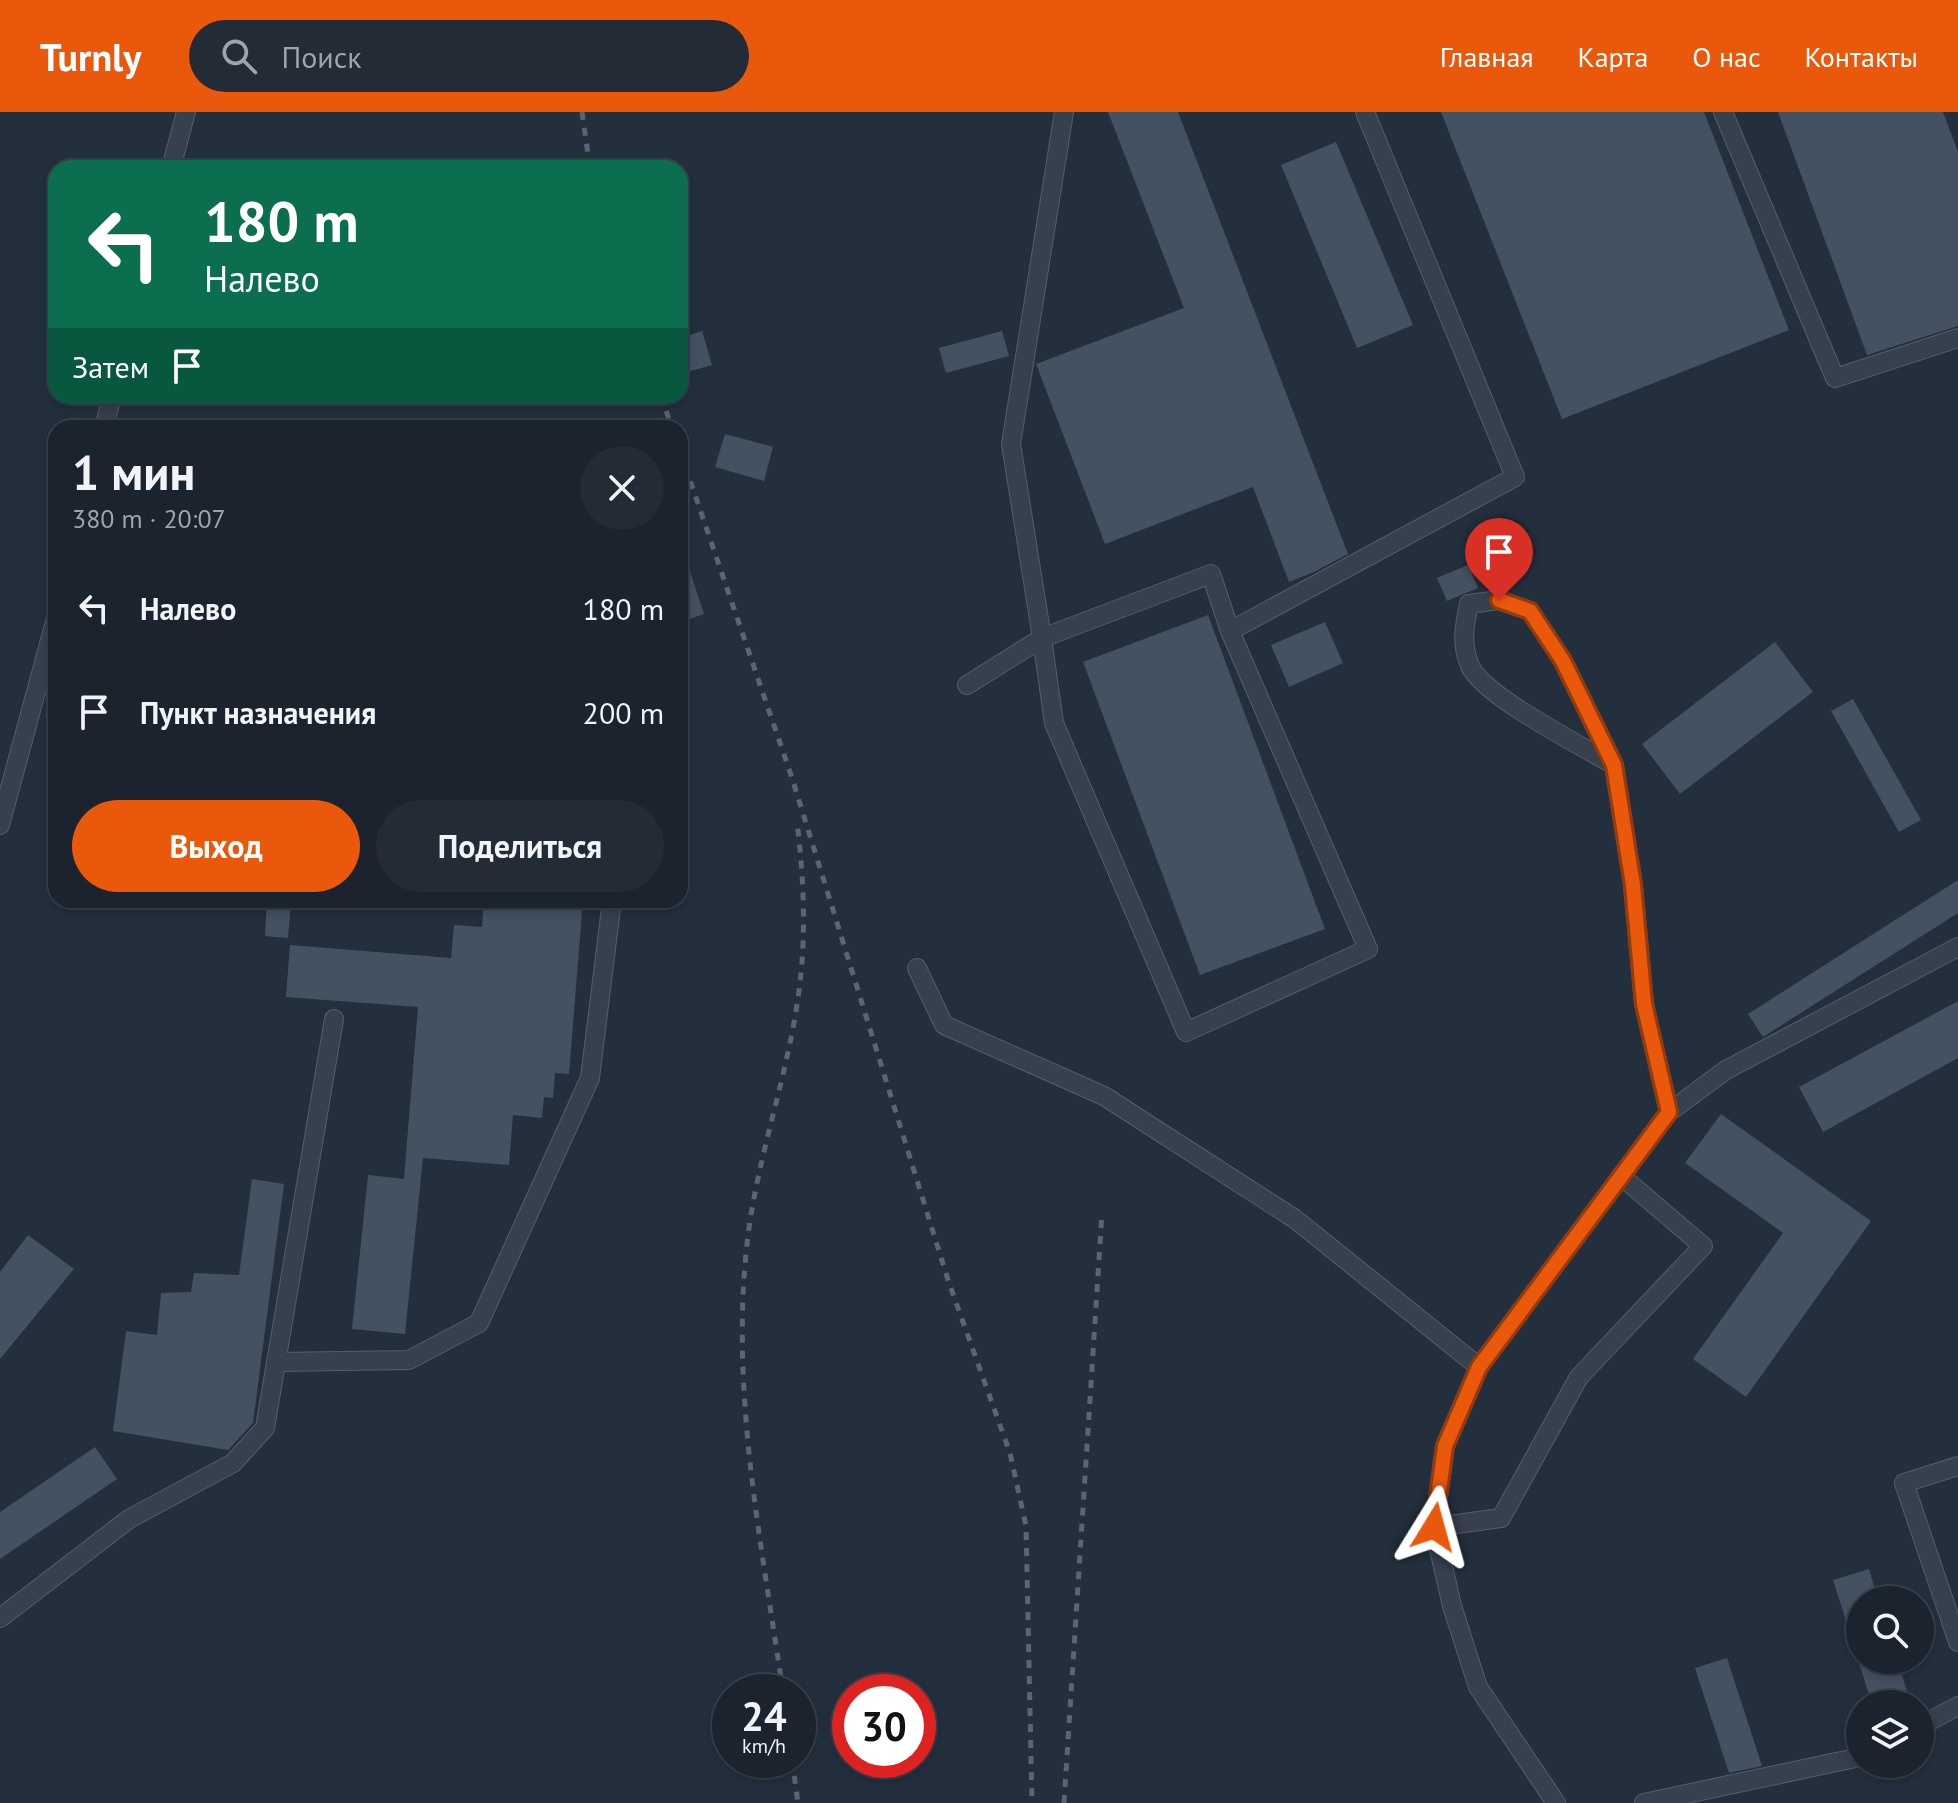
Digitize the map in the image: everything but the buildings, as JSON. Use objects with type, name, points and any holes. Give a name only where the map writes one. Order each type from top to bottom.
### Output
[{"type":"street","points":[[173,160],[186,112]]},
{"type":"street","points":[[967,685],[1042,638],[1211,574],[1230,631],[1368,949],[1186,1032],[1054,723],[1042,638],[1011,444],[1064,112]]},
{"type":"street","points":[[1230,631],[1515,477],[1365,112]]},
{"type":"street","points":[[1723,112],[1835,378],[1958,338]]},
{"type":"street","points":[[1614,765],[1505,700],[1471,669],[1462,637],[1469,604],[1499,600],[1530,611],[1563,661],[1614,765],[1633,885],[1644,1004],[1669,1112]]},
{"type":"street","points":[[0,825],[48,648]]},
{"type":"street","points":[[276,1362],[409,1360],[479,1323],[590,1078],[611,908]]},
{"type":"street","points":[[1556,1803],[1478,1687],[1452,1606],[1434,1527],[1445,1446],[1479,1367],[1669,1112],[1726,1070],[1958,947]]},
{"type":"street","points":[[917,968],[944,1025],[1104,1096],[1295,1219],[1479,1367]]},
{"type":"street","points":[[0,1618],[129,1519],[233,1463],[265,1428],[334,1019]]},
{"type":"street","points":[[1434,1527],[1501,1518],[1579,1377],[1703,1246],[1621,1176]]},
{"type":"street","points":[[1958,1466],[1904,1483],[1958,1642]]},
{"type":"street","points":[[1934,1719],[1958,1706]]},
{"type":"street","points":[[1644,1803],[1846,1760]]},
{"type":"railway","points":[[582,112],[589,160]]},
{"type":"railway","points":[[664,404],[669,420]]},
{"type":"railway","points":[[688,474],[792,778],[948,1280],[1010,1453],[1026,1526],[1032,1803]]},
{"type":"railway","points":[[780,1674],[750,1461],[742,1344],[744,1286],[754,1196],[791,1037],[801,973],[803,897],[797,822]]},
{"type":"railway","points":[[1064,1803],[1102,1213]]},
{"type":"railway","points":[[795,1778],[798,1803]]},
{"type":"route","points":[[1434,1527],[1445,1446],[1479,1367],[1669,1112],[1644,1004],[1633,885],[1614,765],[1563,661],[1530,611],[1499,600]]}]
